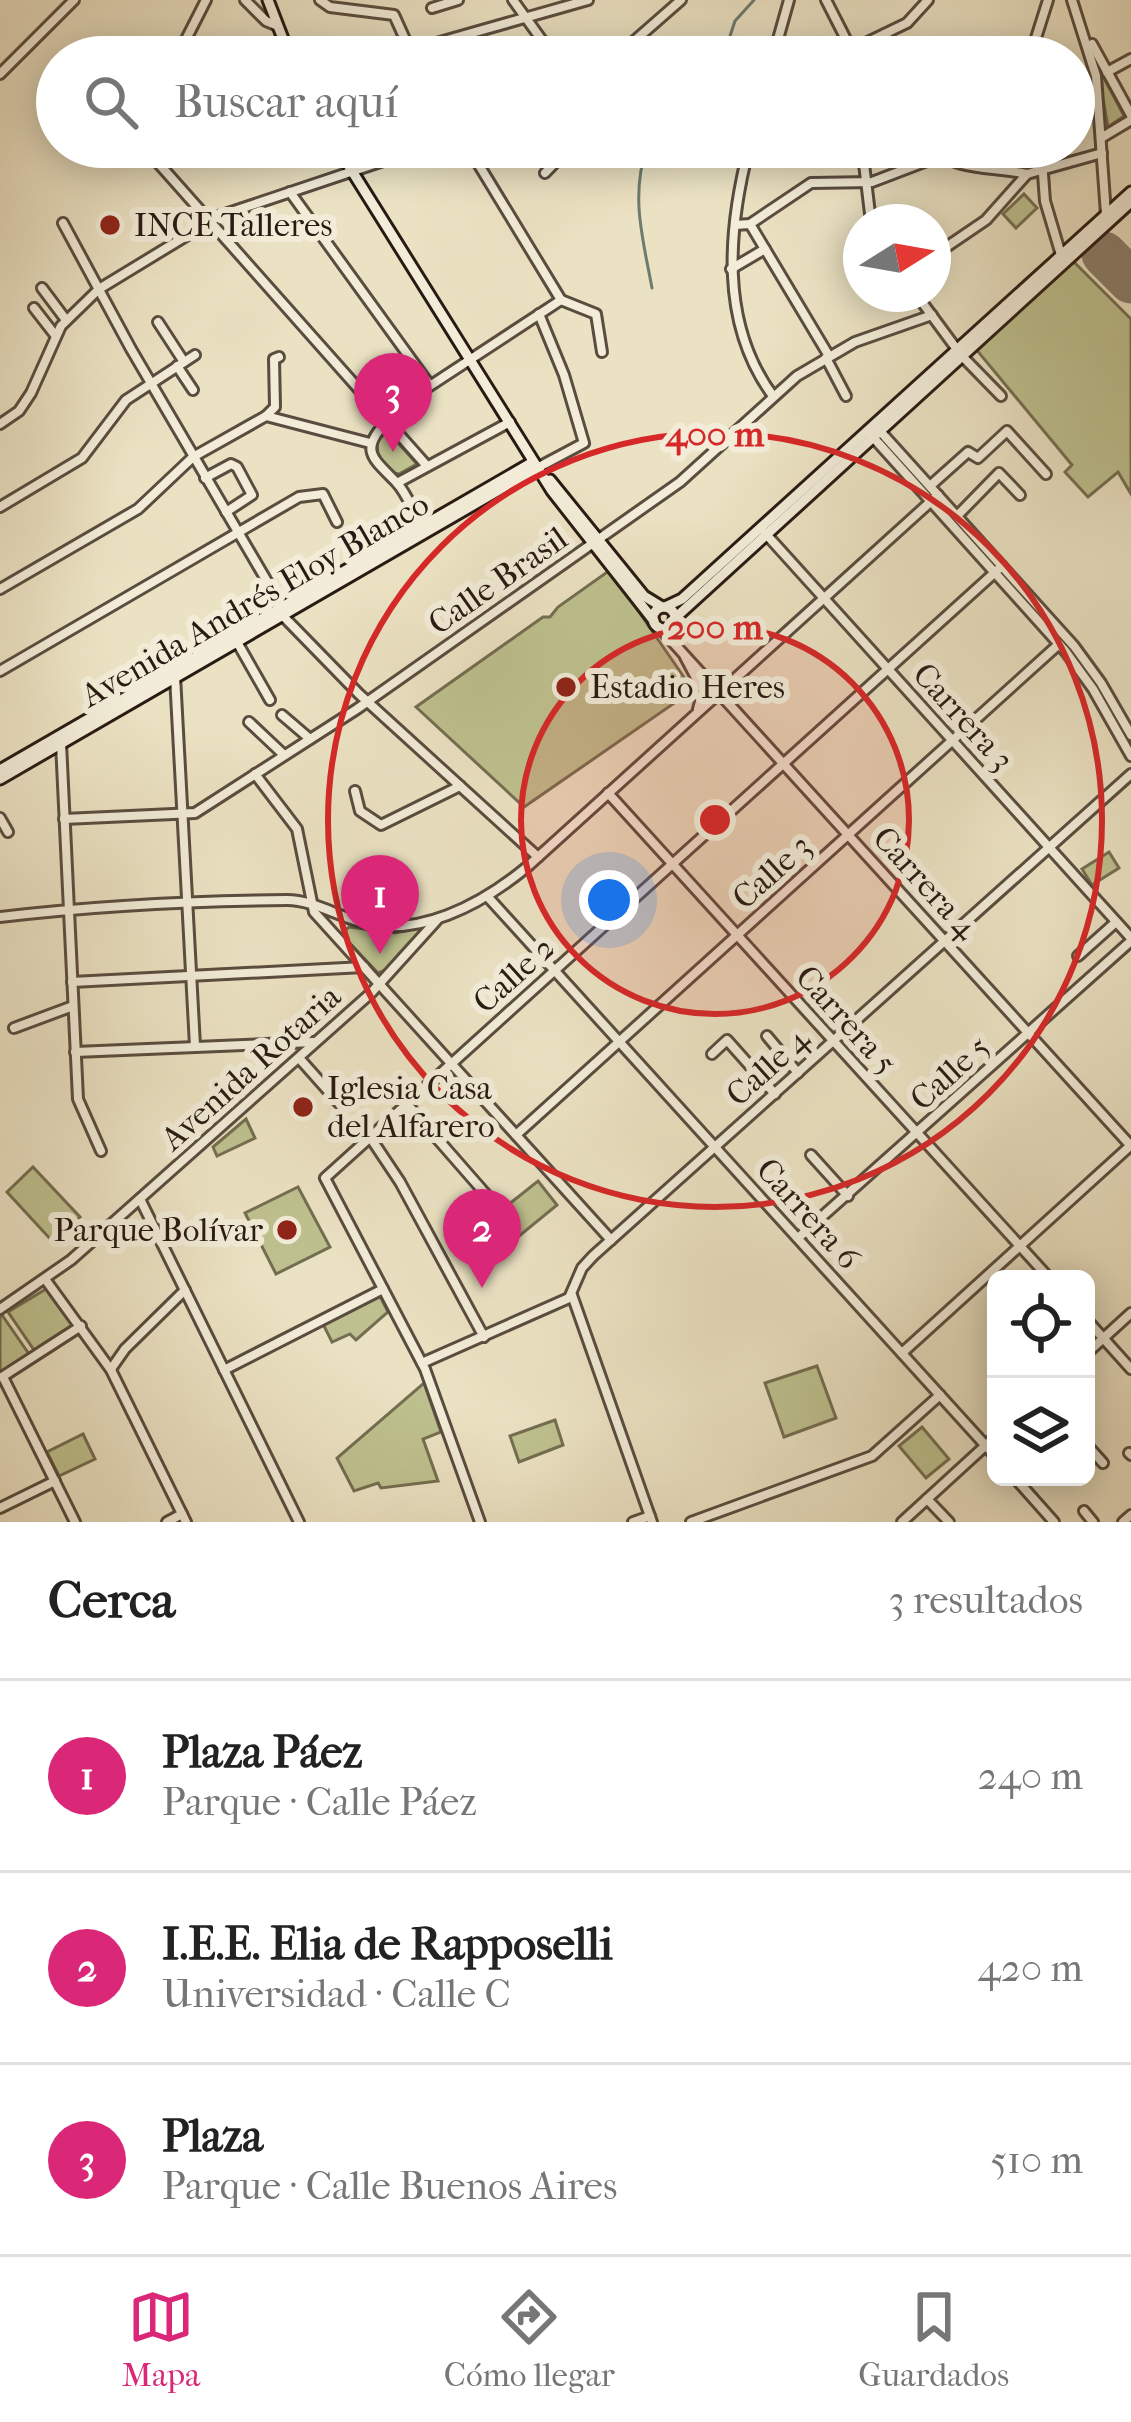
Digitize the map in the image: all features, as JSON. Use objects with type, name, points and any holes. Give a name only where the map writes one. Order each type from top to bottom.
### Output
[{"type":"street","points":[[38,36],[74,0]]},
{"type":"street","points":[[188,36],[206,0]]},
{"type":"street","points":[[245,0],[278,26]]},
{"type":"street","points":[[268,0],[282,36]]},
{"type":"street","points":[[320,0],[331,7],[394,15],[403,36]]},
{"type":"street","points":[[432,8],[458,0]]},
{"type":"street","points":[[513,0],[538,36]]},
{"type":"street","points":[[470,36],[588,0]]},
{"type":"street","points":[[639,36],[679,0]]},
{"type":"street","points":[[779,36],[789,0]]},
{"type":"street","points":[[826,0],[845,36]]},
{"type":"street","points":[[882,36],[907,23],[928,0]]},
{"type":"street","points":[[1037,36],[1048,0]]},
{"type":"street","points":[[1072,0],[1087,36]]},
{"type":"street","points":[[1085,32],[1086,36]]},
{"type":"street","points":[[0,74],[36,38]]},
{"type":"street","points":[[1095,50],[1131,118],[1101,138]]},
{"type":"street","points":[[1107,72],[1131,59]]},
{"type":"street","points":[[1095,72],[1106,214]]},
{"type":"street","points":[[1095,155],[1102,153]]},
{"type":"street","points":[[162,168],[428,466]]},
{"type":"street","points":[[0,424],[25,404],[66,320],[99,289],[219,216],[357,168]]},
{"type":"street","points":[[481,168],[561,300],[596,314],[602,352]]},
{"type":"street","points":[[545,173],[550,168]]},
{"type":"street","points":[[745,168],[731,269],[739,320],[772,396]]},
{"type":"street","points":[[864,168],[869,204]]},
{"type":"street","points":[[734,226],[750,224],[811,183],[866,182],[907,168]]},
{"type":"street","points":[[991,168],[1027,174]]},
{"type":"street","points":[[951,244],[986,220],[1027,174],[1041,168]]},
{"type":"street","points":[[1043,168],[1048,218],[1061,255]]},
{"type":"street","points":[[351,170],[535,465],[656,624],[667,628],[762,530]]},
{"type":"street","points":[[290,192],[429,384]]},
{"type":"street","points":[[959,352],[1131,192]]},
{"type":"street","points":[[656,624],[654,613],[682,598],[762,530],[1131,202]]},
{"type":"street","points":[[63,223],[282,611],[367,702],[538,857]]},
{"type":"street","points":[[750,224],[846,396]]},
{"type":"street","points":[[731,269],[765,249]]},
{"type":"street","points":[[42,288],[66,320]]},
{"type":"street","points":[[370,443],[386,418],[429,384],[561,300]]},
{"type":"street","points":[[34,308],[56,336]]},
{"type":"street","points":[[930,312],[1001,396]]},
{"type":"street","points":[[535,465],[584,443],[539,314]]},
{"type":"street","name":"Calle Brasil","points":[[64,819],[195,813],[367,702],[596,542],[694,470],[772,396],[828,357],[864,338],[932,315]]},
{"type":"street","points":[[158,322],[193,391]]},
{"type":"street","points":[[0,507],[82,458],[126,400],[195,355]]},
{"type":"street","points":[[0,589],[138,509],[194,457],[266,416],[275,406],[274,359],[279,357]]},
{"type":"street","points":[[266,416],[370,443]]},
{"type":"street","points":[[397,483],[510,422]]},
{"type":"street","points":[[872,430],[930,486],[934,498],[958,517],[1060,644],[1094,688],[1131,756]]},
{"type":"street","points":[[872,430],[1084,659],[1131,736]]},
{"type":"street","points":[[930,486],[968,452],[978,458],[1007,431],[1046,474]]},
{"type":"street","points":[[370,443],[381,469],[397,483],[422,526]]},
{"type":"street","points":[[206,478],[229,464],[237,467],[252,495],[226,512]]},
{"type":"street","name":"Avenida Andrés Eloy Blanco","points":[[175,674],[237,642],[422,526],[535,465]]},
{"type":"street","name":"Avenida Andrés Eloy Blanco","points":[[0,775],[535,465]]},
{"type":"street","points":[[958,517],[999,473],[1020,495]]},
{"type":"street","points":[[0,671],[303,496],[323,494],[337,522]]},
{"type":"street","name":"Avenida Rotaria","points":[[0,1309],[45,1280],[317,1042],[381,984],[440,917],[487,896],[538,857],[934,498]]},
{"type":"street","name":"Carrera 3","points":[[762,530],[1131,939]]},
{"type":"street","points":[[596,542],[650,602],[672,611],[674,621]]},
{"type":"street","name":"Calle 2","points":[[383,1289],[325,1178],[999,569]]},
{"type":"street","name":"Carrera 4","points":[[674,621],[683,652]]},
{"type":"street","name":"Carrera 4","points":[[656,624],[1131,1145]]},
{"type":"street","points":[[237,642],[270,700]]},
{"type":"street","name":"Calle 3","points":[[516,1135],[1060,644]]},
{"type":"street","points":[[683,652],[703,691],[691,718]]},
{"type":"street","points":[[175,674],[195,1046]]},
{"type":"street","points":[[282,715],[310,739]]},
{"type":"street","points":[[249,722],[284,755]]},
{"type":"street","points":[[61,740],[78,1099],[101,1151]]},
{"type":"street","points":[[255,774],[297,829],[309,904],[611,1240]]},
{"type":"street","name":"Calle 4","points":[[572,1295],[582,1268],[611,1240],[1131,774]]},
{"type":"street","points":[[355,791],[356,807],[380,825],[460,786]]},
{"type":"street","name":"Carrera 5","points":[[608,793],[1042,1270]]},
{"type":"street","points":[[0,818],[8,832]]},
{"type":"street","name":"Carrera 6","points":[[487,896],[986,1445]]},
{"type":"street","points":[[0,917],[288,900],[357,921],[398,927],[440,917]]},
{"type":"street","points":[[332,933],[338,923],[357,921]]},
{"type":"street","points":[[1078,956],[1116,922]]},
{"type":"street","name":"Calle 5","points":[[798,1238],[1131,939]]},
{"type":"street","points":[[72,982],[364,967]]},
{"type":"street","points":[[14,1028],[73,1006]]},
{"type":"street","points":[[767,1036],[798,1073]]},
{"type":"street","points":[[712,1054],[727,1040],[775,1094]]},
{"type":"street","points":[[75,1052],[317,1042]]},
{"type":"street","points":[[299,1058],[339,1103]]},
{"type":"street","points":[[407,1105],[497,1207]]},
{"type":"street","points":[[370,1137],[403,1187],[484,1336]]},
{"type":"street","points":[[902,1353],[1131,1145]]},
{"type":"street","points":[[811,1155],[848,1196]]},
{"type":"street","points":[[140,1199],[299,1522]]},
{"type":"street","points":[[45,1280],[111,1370],[184,1518],[166,1522]]},
{"type":"street","points":[[224,1370],[383,1289],[422,1363],[480,1522]]},
{"type":"street","points":[[111,1370],[124,1349],[184,1290]]},
{"type":"street","points":[[422,1363],[572,1295],[651,1519],[633,1522]]},
{"type":"street","points":[[1095,1346],[1131,1313]]},
{"type":"street","points":[[75,1522],[2,1378],[82,1326]]},
{"type":"street","points":[[1095,1329],[1131,1369]]},
{"type":"street","points":[[691,1522],[872,1456],[940,1395]]},
{"type":"street","points":[[902,1522],[986,1445]]},
{"type":"street","points":[[1095,1454],[1103,1463]]},
{"type":"street","points":[[0,1508],[55,1481]]},
{"type":"street","points":[[1022,1486],[1054,1522]]},
{"type":"street","points":[[927,1499],[949,1522]]},
{"type":"street","points":[[1084,1511],[1093,1522]]},
{"type":"street","points":[[1123,1522],[1131,1515]]},
{"type":"green space","points":[[1103,76],[1124,116],[1108,127],[1099,77]]},
{"type":"green space","points":[[1024,194],[1037,208],[1016,228],[1003,214]]},
{"type":"green space","points":[[1073,261],[1131,319],[1131,494],[1118,472],[1088,497],[1065,472],[1072,465],[975,348]]},
{"type":"green space","points":[[388,432],[417,464],[399,474],[388,472],[378,456],[377,440]]},
{"type":"green space","name":"Estadio Heres","points":[[610,570],[688,683],[686,695],[524,807],[416,707],[543,617],[550,617]]},
{"type":"green space","points":[[1109,852],[1119,868],[1092,885],[1082,869]]},
{"type":"green space","points":[[349,927],[395,933],[421,930],[378,973],[341,934]]},
{"type":"green space","points":[[246,1119],[255,1138],[217,1156],[213,1147]]},
{"type":"green space","points":[[33,1167],[80,1217],[53,1242],[7,1192]]},
{"type":"green space","points":[[538,1181],[557,1205],[518,1237],[498,1213]]},
{"type":"green space","name":"Parque Bolívar","points":[[298,1187],[330,1247],[276,1274],[245,1213]]},
{"type":"green space","points":[[46,1289],[73,1325],[34,1350],[8,1312]]},
{"type":"green space","points":[[380,1296],[388,1312],[356,1340],[350,1334],[332,1342],[323,1324]]},
{"type":"green space","points":[[0,1316],[29,1354],[0,1373]]},
{"type":"green space","points":[[817,1366],[836,1418],[784,1437],[765,1383]]},
{"type":"green space","points":[[424,1383],[441,1432],[423,1439],[438,1481],[381,1488],[378,1483],[354,1491],[337,1458]]},
{"type":"green space","points":[[555,1420],[563,1445],[519,1462],[510,1436]]},
{"type":"green space","points":[[922,1427],[949,1459],[926,1478],[899,1446]]},
{"type":"green space","points":[[83,1434],[95,1459],[59,1476],[47,1452]]},
{"type":"waterway","points":[[730,36],[735,21],[754,0]]},
{"type":"waterway","points":[[642,168],[642,235],[652,288]]},
{"type":"runway","points":[[1104,254],[1131,281]]},
{"type":"place","name":"INCE Talleres","points":[[110,225]]},
{"type":"place","name":"Plaza","points":[[393,452]]},
{"type":"place","name":"Estadio Heres","points":[[566,687]]},
{"type":"place","name":"Plaza Páez","points":[[380,954]]},
{"type":"place","name":"Iglesia Casa del Alfarero","points":[[303,1107]]},
{"type":"place","name":"Parque Bolívar","points":[[287,1230]]},
{"type":"place","name":"I.E.E. Elia de Rapposelli","points":[[482,1288]]}]
